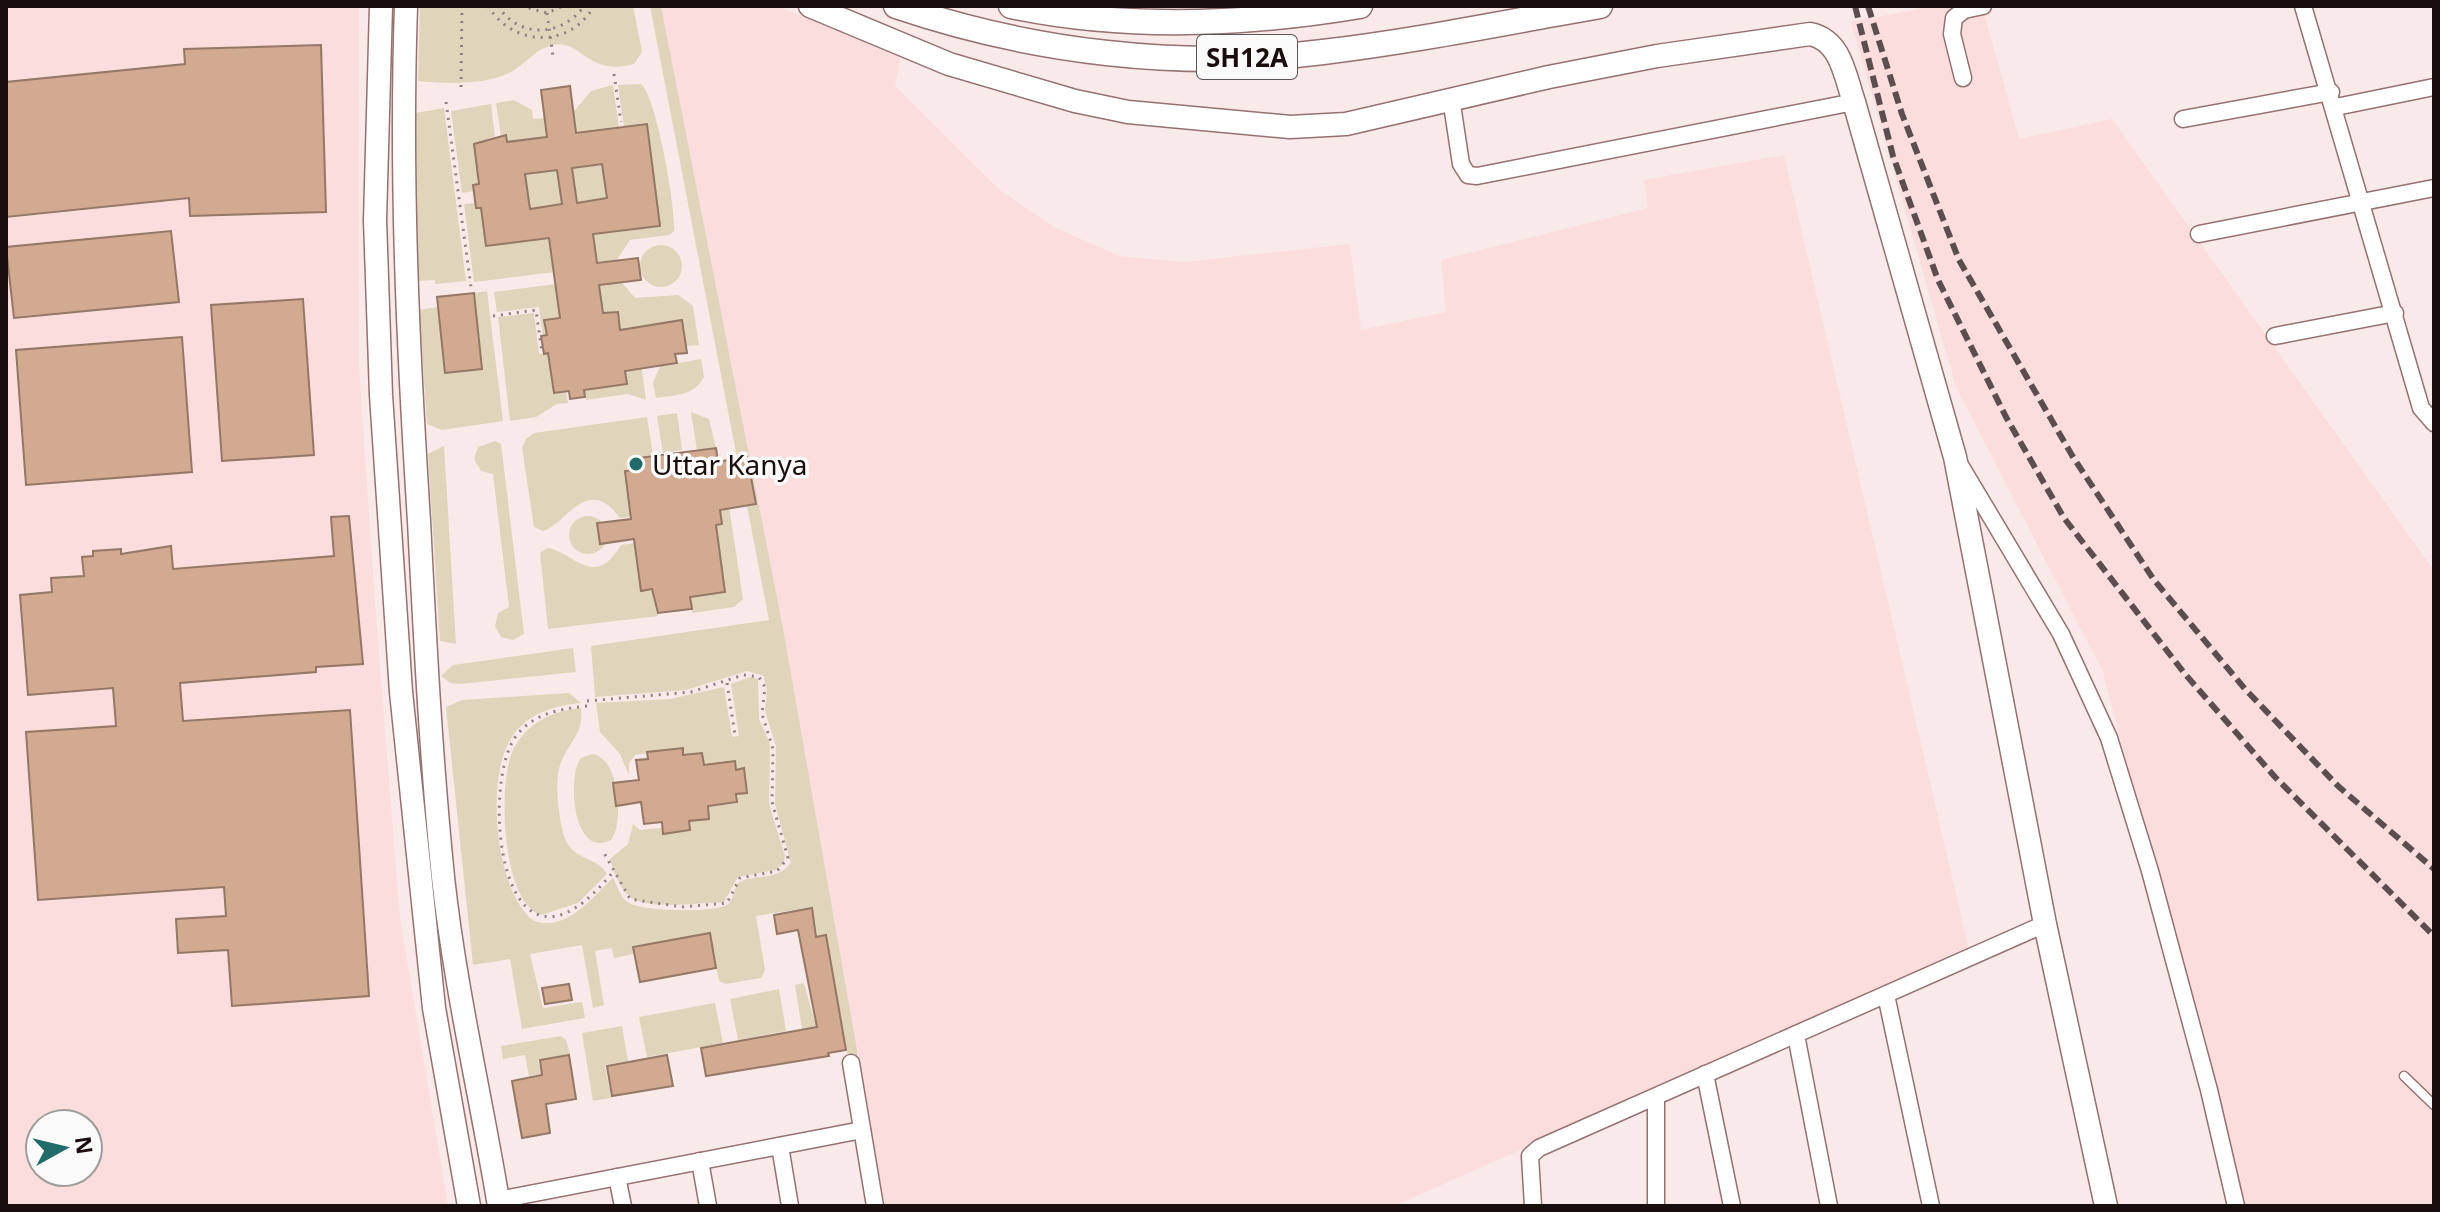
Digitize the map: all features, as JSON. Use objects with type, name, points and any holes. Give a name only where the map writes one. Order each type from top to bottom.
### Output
[{"type":"main road","name":"SH12A","points":[[896,6],[937,20],[1091,52],[1209,58],[1322,53],[1600,6]]},
{"type":"main road","name":"SH12A","points":[[1011,6],[1082,17],[1166,22],[1286,17],[1360,6]]},
{"type":"street","points":[[381,6],[376,236],[403,708],[434,1008],[469,1206]]},
{"type":"street","points":[[406,6],[403,94],[406,295],[420,551],[444,880],[477,1101],[498,1203],[533,1200],[617,1177],[862,1130]]},
{"type":"street","points":[[810,6],[949,64],[1063,98],[1128,112],[1319,127],[1407,112],[1451,98],[1657,56],[1810,34],[1824,37],[1835,50],[1854,102],[1955,457],[2045,924],[2106,1206]]},
{"type":"street","points":[[1963,78],[1952,34],[1954,18],[1964,10],[1983,6]]},
{"type":"street","points":[[2303,6],[2364,202],[2421,408],[2434,423]]},
{"type":"street","points":[[2183,119],[2434,87]]},
{"type":"street","points":[[378,93],[403,94]]},
{"type":"street","points":[[1451,98],[1461,164],[1468,175],[1477,176],[1854,102]]},
{"type":"street","points":[[2199,234],[2434,188]]},
{"type":"street","points":[[2275,336],[2395,313]]},
{"type":"street","points":[[1955,457],[2061,634],[2109,738],[2158,900],[2236,1206]]},
{"type":"street","points":[[392,554],[420,551]]},
{"type":"street","points":[[1533,1206],[1530,1156],[1539,1148],[2045,924]]},
{"type":"street","points":[[1886,995],[1931,1206]]},
{"type":"street","points":[[1796,1035],[1829,1206]]},
{"type":"street","points":[[851,1063],[875,1206]]},
{"type":"street","points":[[1705,1074],[1732,1206]]},
{"type":"street","points":[[1656,1097],[1656,1206]]},
{"type":"street","points":[[780,1146],[790,1206]]},
{"type":"street","points":[[700,1161],[708,1206]]},
{"type":"street","points":[[617,1177],[623,1206]]},
{"type":"lane","points":[[2404,1076],[2434,1105]]},
{"type":"path","points":[[461,87],[462,6]]},
{"type":"path","points":[[488,6],[500,22],[518,34],[551,38],[574,29],[594,6]]},
{"type":"path","points":[[498,6],[518,25],[550,30],[569,22],[584,6]]},
{"type":"path","points":[[521,6],[547,13],[563,6]]},
{"type":"path","points":[[547,13],[553,56]]},
{"type":"path","points":[[614,74],[621,122]]},
{"type":"path","points":[[446,102],[471,287]]},
{"type":"path","points":[[493,316],[536,310],[542,352]]},
{"type":"path","points":[[603,851],[626,896],[634,902],[694,908],[727,903],[740,878],[772,873],[786,865],[788,858],[772,802],[775,762],[762,714],[763,681],[753,674],[727,683],[669,695],[587,704],[550,712],[516,737],[502,774],[503,838],[513,885],[528,912],[537,917],[554,919],[568,913],[589,899],[613,872]]},
{"type":"path","points":[[727,683],[735,735]]},
{"type":"shaded area","points":[[6,6],[359,6],[359,367],[375,603],[400,919],[448,1206],[6,1206]]},
{"type":"shaded area","points":[[420,6],[633,6],[642,52],[634,64],[605,66],[571,47],[553,45],[541,49],[511,72],[490,79],[453,83],[418,81]]},
{"type":"shaded area","points":[[650,6],[661,6],[783,628],[858,1055],[848,1057],[842,1022],[802,1029],[795,985],[804,983],[814,1019],[839,1015],[826,936],[817,936],[812,907],[756,916],[765,970],[761,978],[726,984],[719,981],[709,933],[634,947],[634,954],[614,958],[612,948],[595,951],[604,1005],[593,1008],[582,945],[530,954],[543,1008],[582,1002],[585,1018],[522,1029],[510,959],[473,965],[446,707],[462,700],[569,693],[581,703],[544,711],[521,726],[505,752],[499,775],[498,831],[502,859],[520,906],[534,921],[558,922],[568,917],[588,903],[613,878],[620,893],[631,904],[679,910],[719,908],[729,903],[738,883],[779,873],[791,863],[775,804],[776,746],[765,711],[767,692],[764,676],[747,671],[686,690],[595,697],[591,646],[769,620],[747,506],[756,504],[747,457],[737,458]]},
{"type":"shaded area","points":[[661,6],[778,6],[900,58],[895,86],[1001,191],[1054,227],[1119,256],[1184,262],[1350,244],[1361,330],[1446,312],[1441,260],[1648,208],[1644,180],[1784,155],[1969,950],[1394,1206],[885,1206],[783,628]]},
{"type":"shaded area","points":[[1935,6],[1982,6],[2019,139],[2112,119],[2434,571],[2434,1206],[2241,1206],[2103,672],[1956,387],[1851,22]]},
{"type":"shaded area","points":[[641,84],[659,130],[674,231],[669,235],[630,240],[616,261],[597,263],[584,232],[660,225],[647,124],[624,127],[618,85]]},
{"type":"shaded area","points":[[613,85],[619,128],[573,134],[570,116],[591,91]]},
{"type":"shaded area","points":[[514,100],[532,110],[533,119],[544,118],[547,137],[507,142],[506,136],[501,136],[496,103]]},
{"type":"shaded area","points":[[491,104],[495,137],[490,138],[491,142],[474,144],[479,184],[473,185],[474,191],[462,193],[451,111]]},
{"type":"shaded area","points":[[444,108],[466,281],[435,284],[435,280],[417,281],[415,113]]},
{"type":"shaded area","points":[[602,164],[607,198],[577,203],[572,168]]},
{"type":"shaded area","points":[[557,170],[562,204],[530,209],[525,174]]},
{"type":"shaded area","points":[[476,203],[476,208],[481,208],[486,246],[560,235],[554,272],[474,282],[464,204]]},
{"type":"shaded area","points":[[661,245],[676,251],[682,266],[676,281],[661,287],[646,281],[640,266],[646,251]]},
{"type":"shaded area","points":[[618,278],[635,298],[678,295],[693,306],[699,345],[686,346],[682,320],[636,327],[646,400],[628,394],[586,400],[584,390],[627,384],[618,312],[593,315],[598,280]]},
{"type":"shaded area","points":[[556,284],[572,316],[545,320],[547,335],[543,336],[539,307],[497,312],[494,292]]},
{"type":"shaded area","points":[[487,291],[503,421],[442,430],[427,424],[419,310],[438,307],[445,373],[482,369],[474,293]]},
{"type":"shaded area","points":[[534,313],[539,354],[548,353],[554,393],[566,392],[568,403],[557,404],[536,417],[510,421],[498,317]]},
{"type":"shaded area","points":[[701,359],[704,377],[695,388],[683,394],[656,398],[653,383],[660,366]]},
{"type":"shaded area","points":[[691,412],[709,419],[716,448],[697,450]]},
{"type":"shaded area","points":[[677,413],[682,450],[663,453],[657,416]]},
{"type":"shaded area","points":[[647,417],[653,456],[639,458],[640,469],[625,471],[631,517],[620,518],[608,505],[587,500],[552,527],[543,531],[534,527],[522,448],[526,439],[534,433]]},
{"type":"shaded area","points":[[495,441],[501,444],[524,634],[513,640],[501,637],[495,626],[498,613],[509,607],[493,474],[481,471],[474,459],[478,447]]},
{"type":"shaded area","points":[[444,446],[456,644],[440,641],[428,454]]},
{"type":"shaded area","points":[[727,493],[743,599],[734,607],[692,613],[690,597],[725,591],[716,525],[722,524],[718,494]]},
{"type":"shaded area","points":[[588,516],[601,522],[607,535],[601,548],[588,554],[575,548],[569,535],[575,522]]},
{"type":"shaded area","points":[[635,543],[642,590],[652,589],[658,616],[548,629],[540,553],[547,548],[593,567],[611,558],[621,545]]},
{"type":"shaded area","points":[[573,648],[576,672],[460,684],[450,683],[441,676],[453,665]]},
{"type":"shaded area","points":[[750,677],[758,679],[759,719],[770,744],[769,804],[785,856],[783,864],[775,870],[738,877],[724,902],[661,905],[630,897],[615,874],[610,859],[628,844],[633,824],[640,830],[662,828],[664,834],[690,830],[689,821],[709,819],[708,806],[737,803],[743,769],[736,770],[735,761],[704,765],[702,753],[683,755],[682,748],[635,755],[629,763],[629,775],[620,754],[600,732],[596,703],[670,699],[724,687],[732,737],[739,736],[731,684]]},
{"type":"shaded area","points":[[581,708],[578,732],[563,757],[558,773],[559,812],[569,846],[598,864],[607,874],[578,903],[541,915],[528,906],[510,865],[505,811],[509,763],[514,748],[526,731],[551,715]]},
{"type":"shaded area","points":[[592,754],[609,766],[617,792],[615,832],[611,840],[598,843],[588,838],[581,827],[574,797],[577,767],[581,758]]},
{"type":"shaded area","points":[[779,989],[786,1031],[738,1040],[730,999]]},
{"type":"shaded area","points":[[715,1003],[723,1043],[647,1057],[639,1017]]},
{"type":"shaded area","points":[[622,1026],[628,1061],[605,1065],[611,1098],[593,1101],[582,1033]]},
{"type":"shaded area","points":[[561,1036],[566,1040],[570,1054],[538,1060],[541,1074],[529,1076],[525,1055],[503,1059],[501,1046]]},
{"type":"building","points":[[321,45],[326,212],[190,216],[189,198],[6,217],[6,82],[185,64],[184,49]]},
{"type":"building","points":[[570,86],[576,133],[647,124],[660,226],[593,234],[597,263],[638,258],[641,280],[599,285],[603,313],[618,312],[620,330],[682,320],[687,353],[675,354],[677,363],[625,371],[627,384],[584,390],[585,397],[570,399],[569,391],[554,393],[548,353],[544,354],[541,336],[547,335],[544,320],[560,318],[549,238],[486,246],[481,208],[476,208],[473,185],[479,184],[474,144],[506,135],[507,142],[547,137],[541,90]],"holes":[[[602,164],[607,198],[577,203],[572,168]],[[557,170],[562,204],[530,209],[525,174]]]},
{"type":"building","points":[[171,231],[179,302],[14,318],[6,247]]},
{"type":"building","points":[[474,293],[482,369],[445,373],[437,297]]},
{"type":"building","points":[[303,299],[314,455],[222,461],[211,305]]},
{"type":"building","points":[[182,337],[192,472],[26,485],[16,350]]},
{"type":"building","points":[[716,448],[718,462],[747,456],[756,504],[720,510],[722,524],[716,525],[725,592],[690,597],[692,609],[658,613],[652,589],[641,591],[634,539],[600,544],[597,523],[631,519],[625,471],[640,469],[638,458]]},
{"type":"building","points":[[349,516],[363,664],[316,667],[316,672],[180,683],[183,721],[350,710],[369,996],[232,1006],[228,950],[178,953],[176,919],[226,916],[224,887],[38,900],[26,732],[116,726],[113,688],[28,695],[20,595],[52,592],[51,578],[84,576],[82,557],[93,556],[93,551],[121,549],[121,554],[171,546],[173,569],[334,556],[331,517]]},
{"type":"building","points":[[683,748],[683,755],[702,753],[704,765],[735,761],[736,770],[744,768],[747,793],[736,794],[737,802],[708,806],[709,819],[689,821],[690,830],[663,834],[662,822],[644,824],[641,802],[616,806],[613,783],[639,780],[636,760],[648,759],[647,752]]},
{"type":"building","points":[[812,908],[816,937],[826,935],[846,1050],[828,1053],[829,1056],[706,1076],[701,1048],[817,1027],[798,930],[777,934],[774,915]]},
{"type":"building","points":[[710,933],[716,968],[640,982],[633,947]]},
{"type":"building","points":[[569,984],[572,1000],[545,1004],[542,988]]},
{"type":"building","points":[[569,1055],[576,1099],[546,1104],[550,1133],[522,1138],[512,1081],[542,1075],[540,1060]]},
{"type":"building","points":[[667,1055],[673,1086],[612,1096],[607,1066]]},
{"type":"railway","points":[[1855,6],[1893,156],[1938,280],[2006,417],[2064,518],[2185,674],[2275,777],[2434,936]]},
{"type":"railway","points":[[1868,6],[1902,114],[1959,260],[2073,457],[2154,580],[2245,689],[2338,786],[2434,869]]},
{"type":"place","name":"Uttar Kanya","points":[[636,464]]}]
